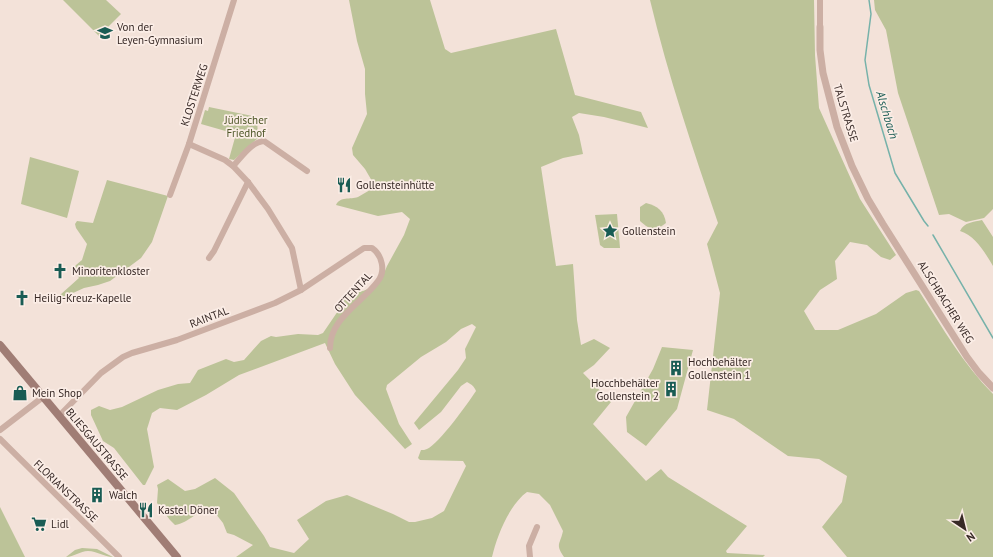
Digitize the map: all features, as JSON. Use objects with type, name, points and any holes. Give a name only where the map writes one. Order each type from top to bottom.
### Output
[{"type":"main road","name":"BLIESGAUSTRASSE","points":[[0,345],[177,557]]},
{"type":"street","name":"KLOSTERWEG","points":[[170,195],[189,144],[234,0]]},
{"type":"street","name":"TALSTRASSE","points":[[820,0],[821,63],[838,127],[852,166],[868,199],[883,224]]},
{"type":"street","points":[[233,166],[254,144],[259,141],[264,141],[306,171]]},
{"type":"street","points":[[189,144],[213,154],[233,166],[248,182],[268,209],[292,248],[301,290]]},
{"type":"street","points":[[209,258],[214,251],[248,182]]},
{"type":"street","name":"ALSCHBACHER WEG","points":[[883,224],[967,357],[993,388]]},
{"type":"street","name":"RAINTAL","points":[[59,416],[101,373],[132,353],[177,340],[275,303],[301,290],[364,248],[368,247],[374,250]]},
{"type":"street","name":"OTTENTAL","points":[[330,348],[331,335],[335,328],[382,275],[382,265],[374,250]]},
{"type":"street","points":[[0,430],[43,397]]},
{"type":"street","name":"FLORIANSTRASSE","points":[[0,439],[119,557]]},
{"type":"street","points":[[530,557],[530,546],[537,527]]},
{"type":"green space","points":[[63,0],[106,0],[121,14],[99,36]]},
{"type":"green space","points":[[349,0],[430,0],[445,49],[451,53],[556,29],[575,95],[641,112],[648,128],[604,117],[579,113],[572,117],[579,135],[583,154],[563,158],[541,167],[556,266],[573,264],[577,320],[581,345],[594,339],[610,348],[594,365],[583,373],[611,402],[593,424],[646,481],[661,469],[668,477],[747,526],[726,551],[727,553],[765,555],[763,557],[564,557],[559,547],[563,531],[550,505],[539,494],[527,492],[509,513],[497,540],[492,557],[236,557],[253,545],[227,533],[223,523],[212,509],[202,511],[185,522],[175,525],[157,503],[157,485],[168,479],[185,491],[195,489],[215,478],[234,493],[270,547],[294,553],[309,539],[297,520],[326,501],[347,495],[409,522],[432,518],[444,511],[466,466],[463,461],[420,460],[418,458],[421,450],[432,446],[446,432],[472,397],[476,391],[475,389],[467,382],[461,386],[441,412],[419,430],[414,423],[458,370],[466,358],[465,349],[476,327],[472,324],[461,329],[446,342],[421,357],[387,385],[386,389],[399,424],[412,444],[405,449],[355,395],[335,364],[325,343],[239,375],[177,410],[160,408],[152,413],[147,429],[154,467],[145,485],[143,485],[114,448],[103,441],[91,415],[91,410],[99,406],[110,410],[122,407],[158,390],[178,384],[190,383],[198,370],[226,359],[234,362],[244,360],[261,341],[271,336],[276,337],[298,334],[318,335],[323,333],[338,311],[340,301],[355,292],[363,291],[375,286],[382,278],[404,235],[410,219],[402,212],[378,216],[336,205],[340,200],[358,197],[370,190],[372,181],[365,169],[353,155],[352,148],[367,114],[365,69],[357,41]]},
{"type":"green space","points":[[650,0],[814,0],[815,55],[819,108],[860,199],[896,255],[890,260],[881,257],[867,245],[850,242],[835,261],[837,279],[820,290],[804,311],[815,330],[838,330],[876,314],[906,293],[916,290],[919,291],[962,358],[993,394],[993,557],[847,557],[822,527],[842,502],[847,476],[819,459],[788,456],[734,419],[707,410],[720,293],[707,244],[718,223],[690,140]]},
{"type":"green space","points":[[874,0],[993,0],[993,209],[984,218],[966,222],[949,214],[939,215],[898,93],[886,30],[875,10]]},
{"type":"green space","name":"Jüdischer Friedhof","points":[[209,107],[257,117],[258,138],[234,160],[229,159],[236,134],[201,124],[205,110],[208,111]]},
{"type":"green space","points":[[30,157],[79,171],[67,218],[21,204]]},
{"type":"green space","points":[[107,180],[168,196],[152,242],[141,258],[110,281],[84,288],[62,298],[60,295],[79,278],[73,269],[82,260],[87,244],[76,228],[75,224],[77,221],[93,223]]},
{"type":"green space","points":[[646,203],[654,206],[662,212],[666,223],[659,228],[653,229],[640,221],[640,207]]},
{"type":"green space","points":[[617,214],[620,248],[604,248],[600,245],[595,215]]},
{"type":"green space","points":[[982,220],[993,237],[993,266],[975,241],[966,233],[960,231],[967,224]]},
{"type":"green space","points":[[662,347],[693,350],[677,409],[646,446],[627,432],[626,417],[653,369]]},
{"type":"green space","points":[[0,507],[25,557],[0,557]]},
{"type":"green space","points":[[82,548],[97,549],[113,557],[88,551],[66,557],[75,550]]},
{"type":"waterway","name":"Alschbach","points":[[869,0],[871,14],[865,60],[869,85],[895,173],[928,226]]},
{"type":"waterway","name":"Alschbach","points":[[933,235],[993,338]]},
{"type":"place","name":"Von der Leyen-Gymnasium","points":[[105,33]]},
{"type":"place","name":"Gollensteinhütte","points":[[344,185]]},
{"type":"place","name":"Gollenstein","points":[[610,231]]},
{"type":"place","name":"Minoritenkloster","points":[[60,271]]},
{"type":"place","name":"Heilig-Kreuz-Kapelle","points":[[22,298]]},
{"type":"place","name":"Hochbehälter Gollenstein 1","points":[[676,368]]},
{"type":"place","name":"Hocchbehälter Gollenstein 2","points":[[671,389]]},
{"type":"place","name":"Mein Shop","points":[[20,393]]},
{"type":"place","name":"Walch","points":[[97,495]]},
{"type":"place","name":"Kastel Döner","points":[[146,510]]},
{"type":"place","name":"Lidl","points":[[39,524]]}]
